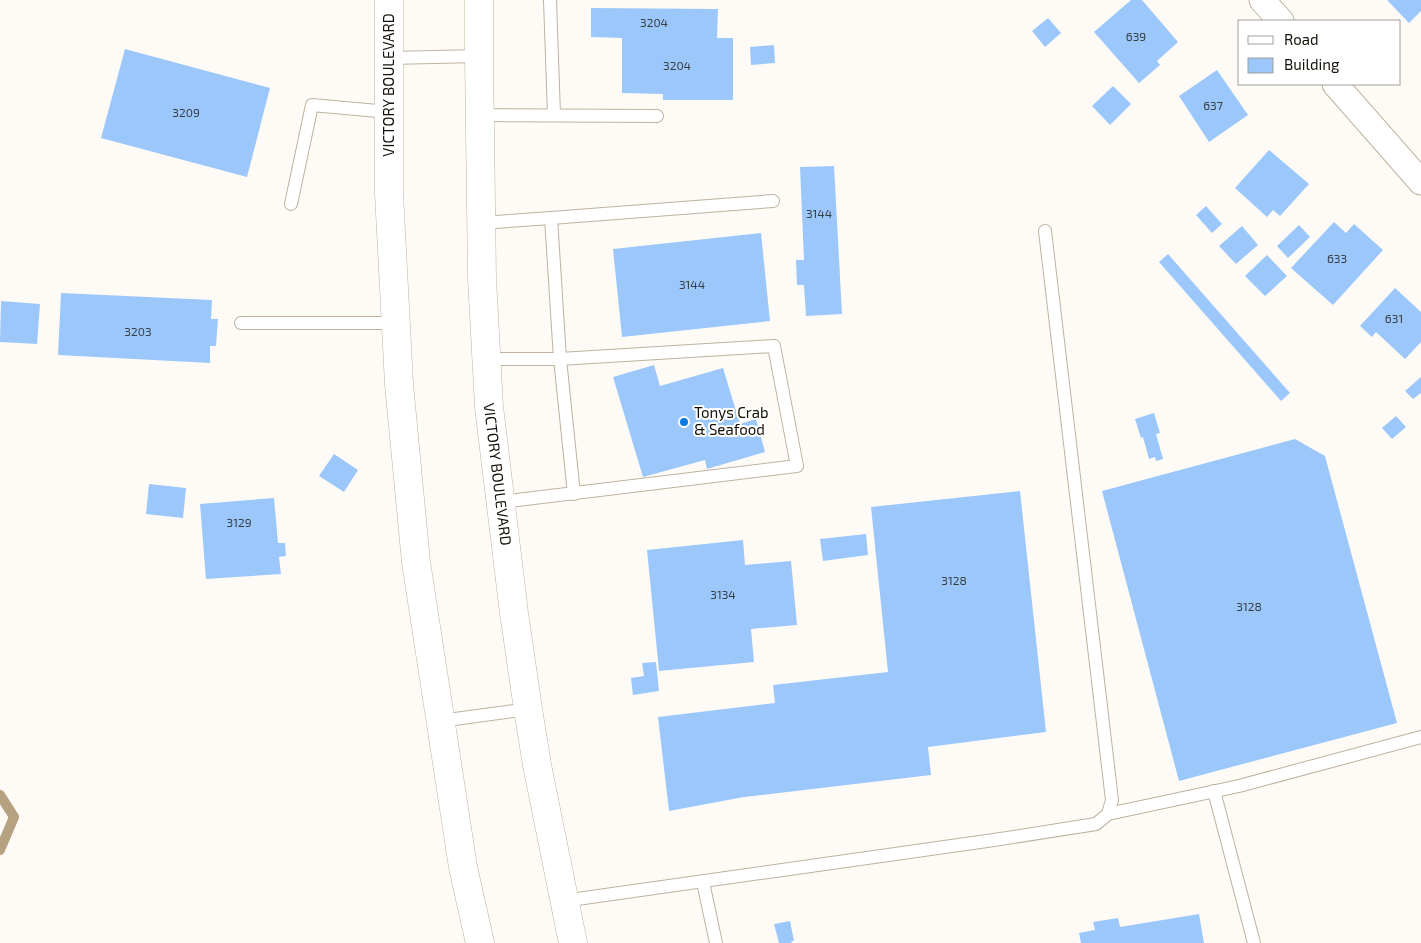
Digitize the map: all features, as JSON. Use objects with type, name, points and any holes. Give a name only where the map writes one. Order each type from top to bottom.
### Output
[{"type":"main road","name":"VICTORY BOULEVARD","points":[[389,0],[389,193],[399,384],[416,562],[463,867],[480,943]]},
{"type":"main road","name":"VICTORY BOULEVARD","points":[[479,0],[482,278],[489,407],[514,613],[528,709],[537,766],[573,943]]},
{"type":"street","points":[[1262,0],[1280,20]]},
{"type":"street","points":[[1336,85],[1421,182]]},
{"type":"lane","points":[[550,0],[554,115]]},
{"type":"lane","points":[[389,58],[479,56]]},
{"type":"lane","points":[[290,204],[312,105],[389,112]]},
{"type":"lane","points":[[480,114],[657,116]]},
{"type":"lane","points":[[481,222],[773,201]]},
{"type":"lane","points":[[551,218],[560,359],[574,494]]},
{"type":"lane","points":[[1045,231],[1112,800],[1108,814]]},
{"type":"lane","points":[[241,323],[396,324]]},
{"type":"lane","points":[[487,359],[560,359],[774,346],[797,466],[501,502]]},
{"type":"lane","points":[[440,720],[528,709]]},
{"type":"lane","points":[[563,901],[1096,824],[1108,814],[1239,786],[1421,737]]},
{"type":"lane","points":[[1214,791],[1254,943]]},
{"type":"lane","points":[[703,882],[716,943]]},
{"type":"building","points":[[1131,0],[1142,0],[1178,42],[1157,61],[1160,65],[1139,83],[1094,32]]},
{"type":"building","points":[[1387,0],[1421,0],[1421,11],[1409,23]]},
{"type":"building","points":[[591,8],[718,9],[717,38],[733,38],[733,100],[663,100],[663,94],[622,93],[622,38],[591,37]]},
{"type":"building","points":[[1048,18],[1061,33],[1045,47],[1032,31]]},
{"type":"building","points":[[774,45],[775,63],[751,65],[750,47]]},
{"type":"building","points":[[125,49],[270,88],[247,177],[101,138]]},
{"type":"building","points":[[1217,70],[1248,115],[1209,142],[1179,96]]},
{"type":"building","points":[[1113,86],[1131,104],[1110,125],[1092,106]]},
{"type":"building","points":[[1269,150],[1309,184],[1280,216],[1273,210],[1267,217],[1235,188]]},
{"type":"building","points":[[834,166],[842,314],[806,316],[804,285],[797,285],[796,260],[804,260],[800,167]]},
{"type":"building","points":[[1206,206],[1222,224],[1212,233],[1196,215]]},
{"type":"building","points":[[1334,222],[1346,233],[1354,224],[1383,250],[1333,305],[1291,268]]},
{"type":"building","points":[[1299,225],[1310,237],[1288,258],[1277,246]]},
{"type":"building","points":[[1242,226],[1258,245],[1236,264],[1219,246]]},
{"type":"building","points":[[761,233],[770,321],[622,337],[613,249]]},
{"type":"building","points":[[1168,254],[1290,393],[1281,401],[1159,262]]},
{"type":"building","points":[[1267,255],[1287,276],[1265,296],[1245,276]]},
{"type":"building","points":[[1395,288],[1421,312],[1421,342],[1405,359],[1376,332],[1372,337],[1360,326]]},
{"type":"building","points":[[61,293],[212,300],[211,319],[218,319],[216,346],[210,346],[210,363],[58,355]]},
{"type":"building","points":[[1,301],[40,304],[37,344],[0,342]]},
{"type":"building","points":[[654,365],[660,386],[723,368],[740,424],[756,419],[765,452],[707,469],[705,460],[643,477],[613,377]]},
{"type":"building","points":[[1421,377],[1421,393],[1413,399],[1405,391]]},
{"type":"building","points":[[1154,413],[1160,433],[1156,434],[1163,459],[1156,461],[1155,457],[1149,459],[1143,437],[1141,438],[1135,419]]},
{"type":"building","points":[[1396,416],[1406,427],[1392,439],[1382,428]]},
{"type":"building","points":[[1295,439],[1325,456],[1397,723],[1179,781],[1102,491]]},
{"type":"building","points":[[334,454],[358,470],[344,492],[319,476]]},
{"type":"building","points":[[149,484],[186,488],[183,518],[146,514]]},
{"type":"building","points":[[1020,491],[1046,732],[928,747],[931,775],[744,797],[669,811],[658,717],[775,703],[773,685],[888,672],[871,507]]},
{"type":"building","points":[[274,498],[278,543],[285,543],[286,556],[279,557],[281,574],[206,579],[200,504]]},
{"type":"building","points":[[866,534],[868,555],[823,561],[820,539]]},
{"type":"building","points":[[743,540],[745,565],[791,561],[797,625],[751,629],[754,662],[659,671],[647,550]]},
{"type":"building","points":[[656,662],[659,691],[633,695],[631,678],[644,676],[642,663]]},
{"type":"building","points":[[1199,914],[1204,943],[1081,943],[1079,933],[1095,930],[1093,922],[1118,918],[1120,927]]},
{"type":"building","points":[[790,921],[794,941],[791,941],[792,943],[779,943],[774,924]]},
{"type":"waterway","points":[[0,795],[14,817],[0,850]]},
{"type":"place","name":"Tonys Crab & Seafood","points":[[684,422]]}]
